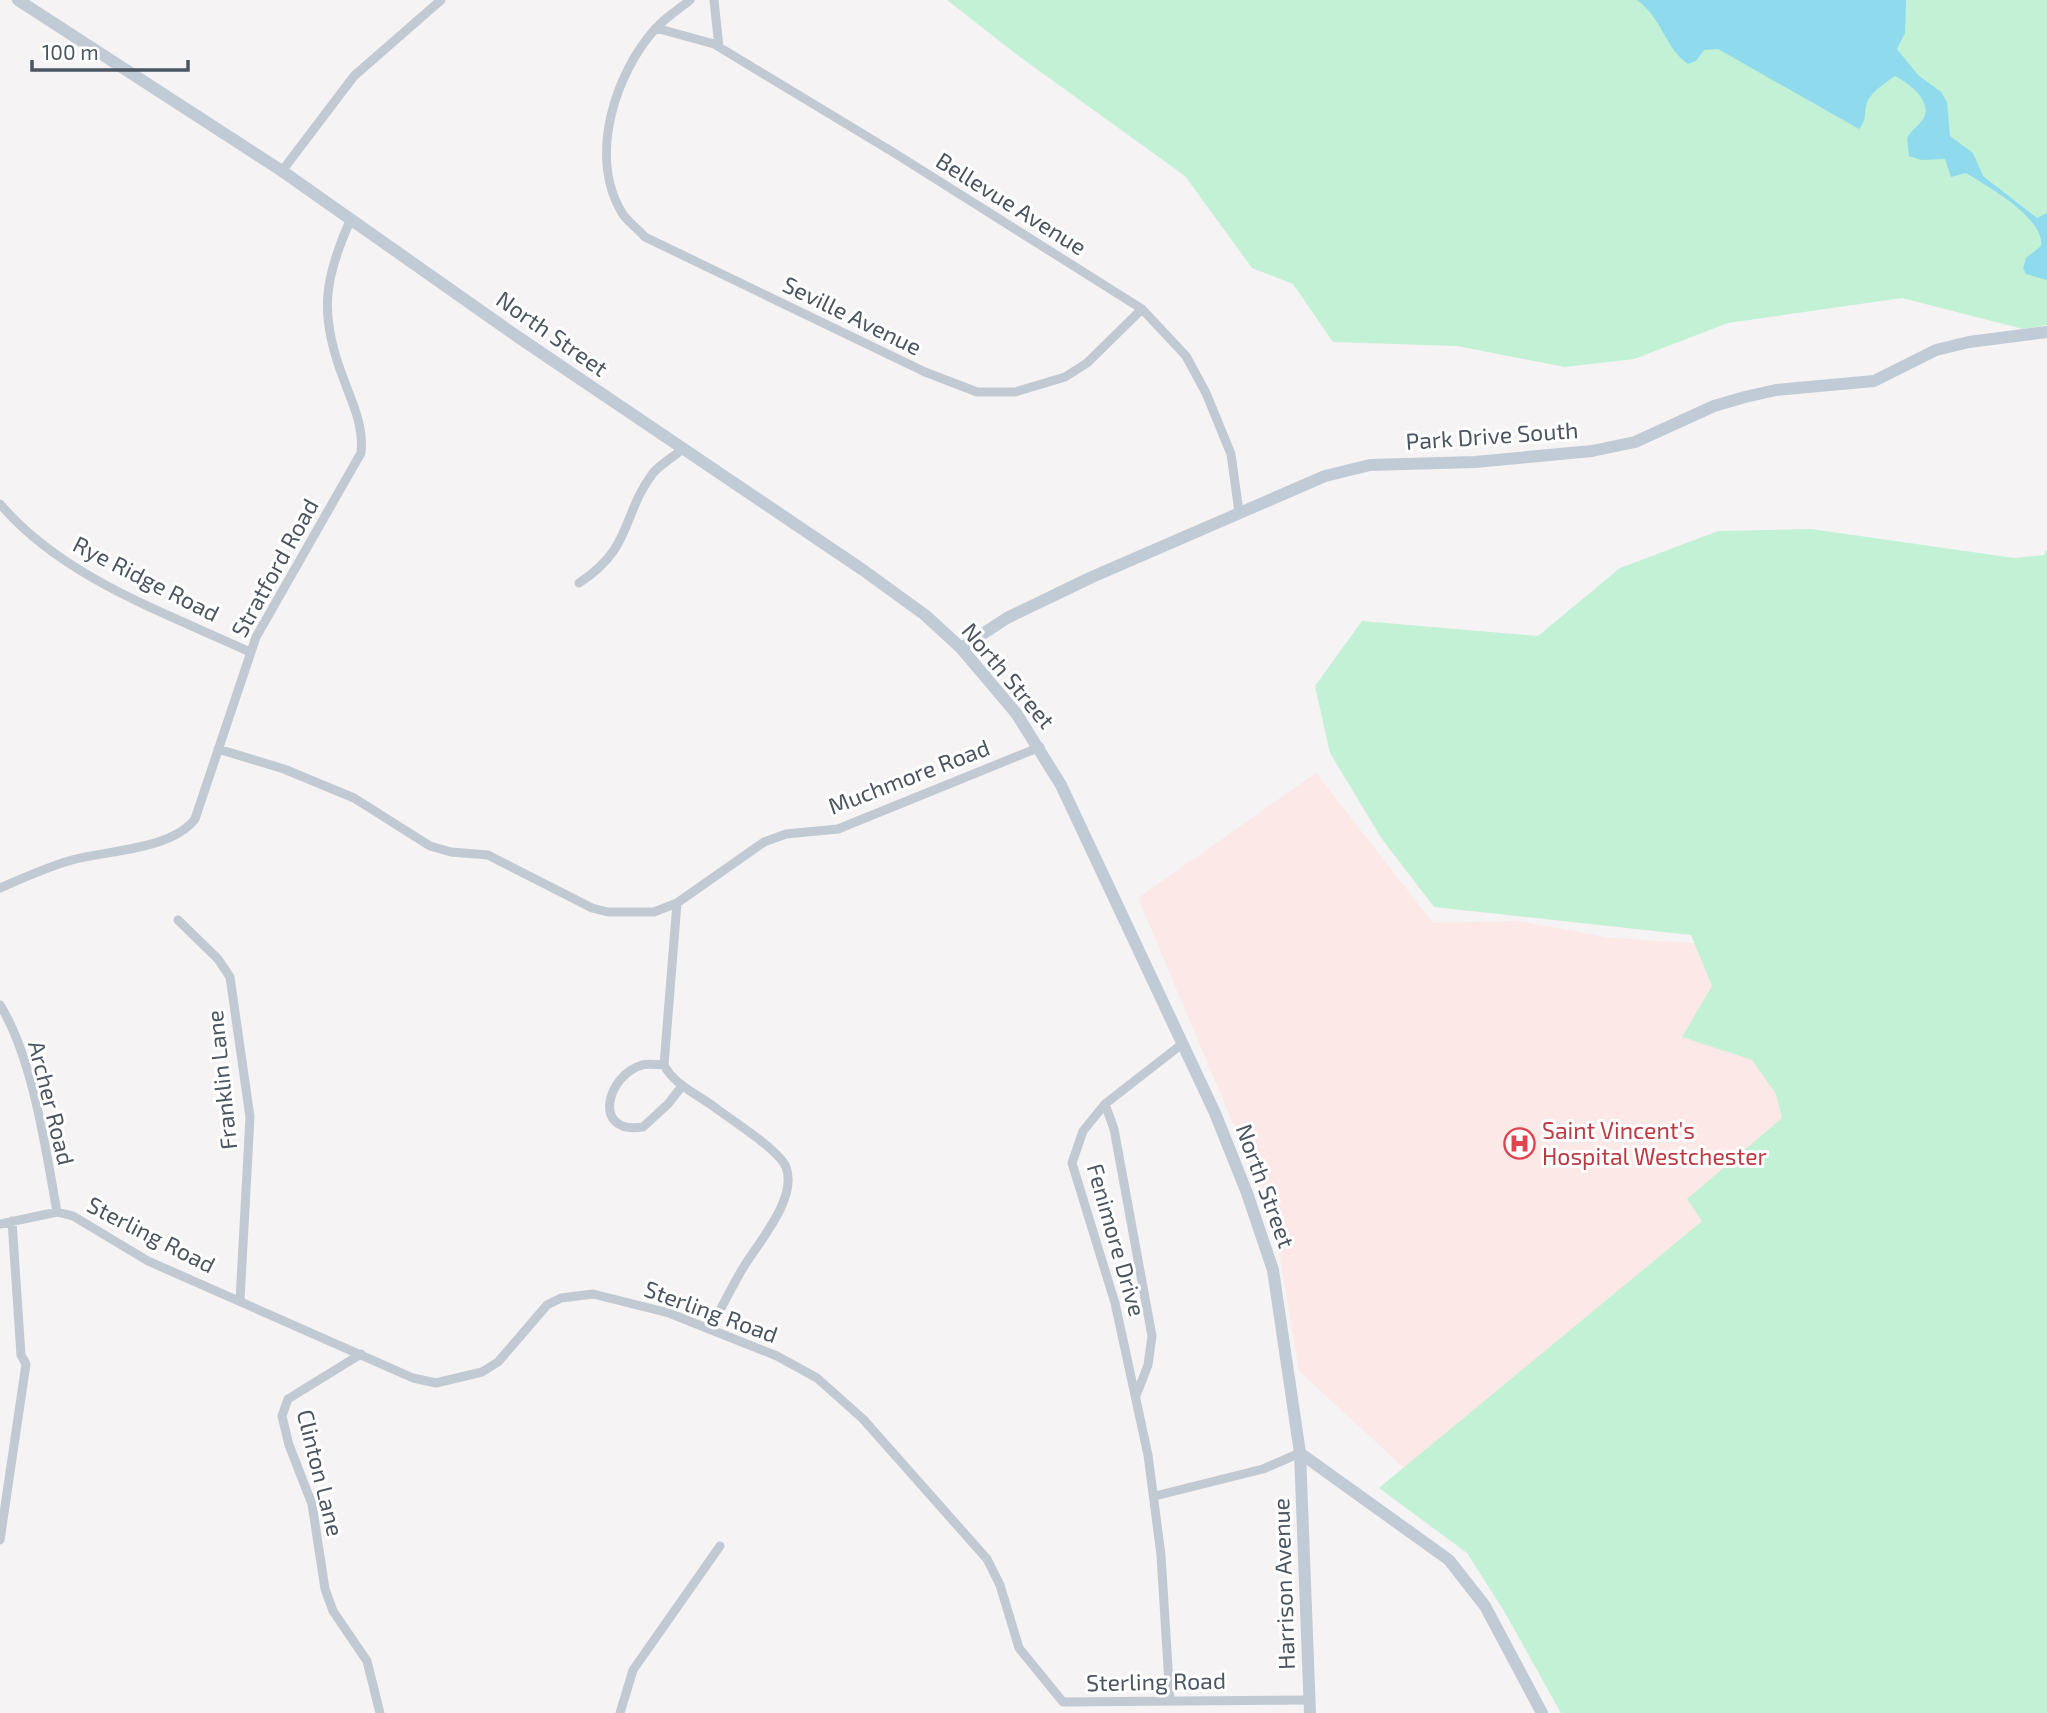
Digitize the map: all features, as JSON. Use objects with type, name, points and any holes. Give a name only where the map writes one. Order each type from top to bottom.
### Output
[{"type":"main road","name":"North Street","points":[[18,0],[282,171],[886,586],[961,648],[1016,713],[1062,785],[1182,1044],[1247,1193],[1273,1270],[1300,1453]]},
{"type":"main road","name":"Park Drive South","points":[[961,648],[1007,618],[1239,512],[1325,476],[1363,466],[1475,462],[1592,451],[1635,442],[1714,406],[1745,397],[1776,390],[1874,381],[1936,350],[1969,342],[2047,332]]},
{"type":"main road","name":"Harrison Avenue","points":[[1300,1453],[1309,1707]]},
{"type":"main road","points":[[1300,1453],[1449,1560],[1485,1606],[1542,1713]]},
{"type":"street","points":[[282,171],[355,76],[441,0]]},
{"type":"street","points":[[656,28],[690,0]]},
{"type":"street","points":[[714,0],[719,47]]},
{"type":"street","name":"Bellevue Avenue","points":[[656,28],[719,47],[911,163],[1142,309],[1186,356],[1206,393],[1231,454],[1239,512]]},
{"type":"street","name":"Seville Avenue","points":[[656,28],[632,64],[606,130],[613,192],[623,215],[645,236],[925,372],[977,392],[1015,392],[1065,377],[1087,363],[1142,309]]},
{"type":"street","name":"Stratford Road","points":[[0,888],[71,860],[162,841],[187,829],[205,797],[250,652],[317,525],[353,472],[361,453],[363,433],[338,365],[328,318],[326,288],[333,258],[351,219]]},
{"type":"street","points":[[579,583],[607,562],[619,545],[647,482],[656,470],[683,449]]},
{"type":"street","name":"Rye Ridge Road","points":[[0,504],[22,530],[114,589],[250,652]]},
{"type":"street","name":"Muchmore Road","points":[[218,749],[285,769],[354,798],[430,846],[451,852],[488,855],[592,908],[608,912],[654,912],[677,903],[764,842],[786,834],[838,829],[1040,747]]},
{"type":"street","points":[[677,903],[664,1065],[682,1086],[705,1100],[771,1151],[786,1168],[788,1178],[774,1223],[745,1264],[710,1329]]},
{"type":"street","name":"Franklin Lane","points":[[178,920],[218,959],[230,977],[250,1117],[240,1300]]},
{"type":"street","name":"Archer Road","points":[[0,1005],[8,1019],[25,1067],[57,1212]]},
{"type":"street","name":"Fenimore Drive","points":[[1170,1700],[1155,1496],[1115,1303],[1100,1248],[1074,1177],[1072,1163],[1083,1131],[1105,1104],[1182,1044]]},
{"type":"street","points":[[664,1065],[644,1064],[631,1071],[617,1084],[609,1106],[609,1114],[614,1121],[625,1127],[643,1127],[668,1104],[682,1086]]},
{"type":"street","name":"Fenimore Drive","points":[[1105,1104],[1114,1129],[1153,1336],[1148,1364],[1135,1396]]},
{"type":"street","name":"Sterling Road","points":[[0,1224],[57,1212],[73,1216],[148,1261],[413,1378],[436,1383],[468,1377],[498,1362],[547,1305],[576,1294],[606,1296],[669,1313],[777,1356],[817,1378],[863,1419],[986,1559],[1000,1585],[1019,1648],[1063,1702],[1170,1700],[1309,1707]]},
{"type":"street","points":[[0,1538],[26,1364],[21,1354],[12,1222]]},
{"type":"street","name":"Clinton Lane","points":[[361,1354],[288,1399],[283,1406],[282,1416],[289,1445],[312,1504],[325,1589],[333,1611],[367,1661],[380,1713]]},
{"type":"street","points":[[1155,1496],[1263,1469],[1300,1453]]},
{"type":"street","points":[[620,1713],[633,1670],[720,1546]]},
{"type":"street","points":[[1060,1713],[1063,1702]]},
{"type":"shaded area","name":"Saint Vincent's Hospital Westchester","points":[[1316,773],[1433,923],[1518,921],[1610,938],[1835,952],[1922,1039],[1404,1468],[1299,1371],[1280,1257],[1263,1194],[1138,898]]},
{"type":"green space","points":[[947,0],[2047,0],[2047,325],[2023,329],[1902,298],[1728,323],[1634,359],[1565,367],[1457,346],[1333,342],[1293,284],[1252,268],[1185,176],[1020,57]]},
{"type":"green space","points":[[1811,529],[2014,558],[2044,555],[2047,549],[2047,1713],[1561,1713],[1504,1611],[1467,1553],[1379,1488],[1702,1221],[1687,1199],[1782,1118],[1776,1094],[1752,1060],[1682,1037],[1712,986],[1691,935],[1434,907],[1382,839],[1330,753],[1315,686],[1362,621],[1538,636],[1620,568],[1718,531]]},
{"type":"water","points":[[1637,0],[1906,0],[1905,33],[1897,49],[1918,75],[1941,92],[1947,102],[1950,136],[1973,153],[1983,176],[2037,218],[2047,213],[2047,280],[2026,274],[2023,268],[2026,258],[2041,246],[2040,235],[2025,214],[2000,194],[1966,173],[1951,177],[1945,159],[1921,160],[1909,156],[1907,138],[1924,118],[1926,109],[1921,97],[1905,82],[1895,76],[1874,93],[1868,100],[1859,129],[1718,49],[1704,50],[1696,61],[1688,64],[1674,50],[1652,15]]},
{"type":"place","name":"Saint Vincent's Hospital Westchester","points":[[1519,1144]]}]
